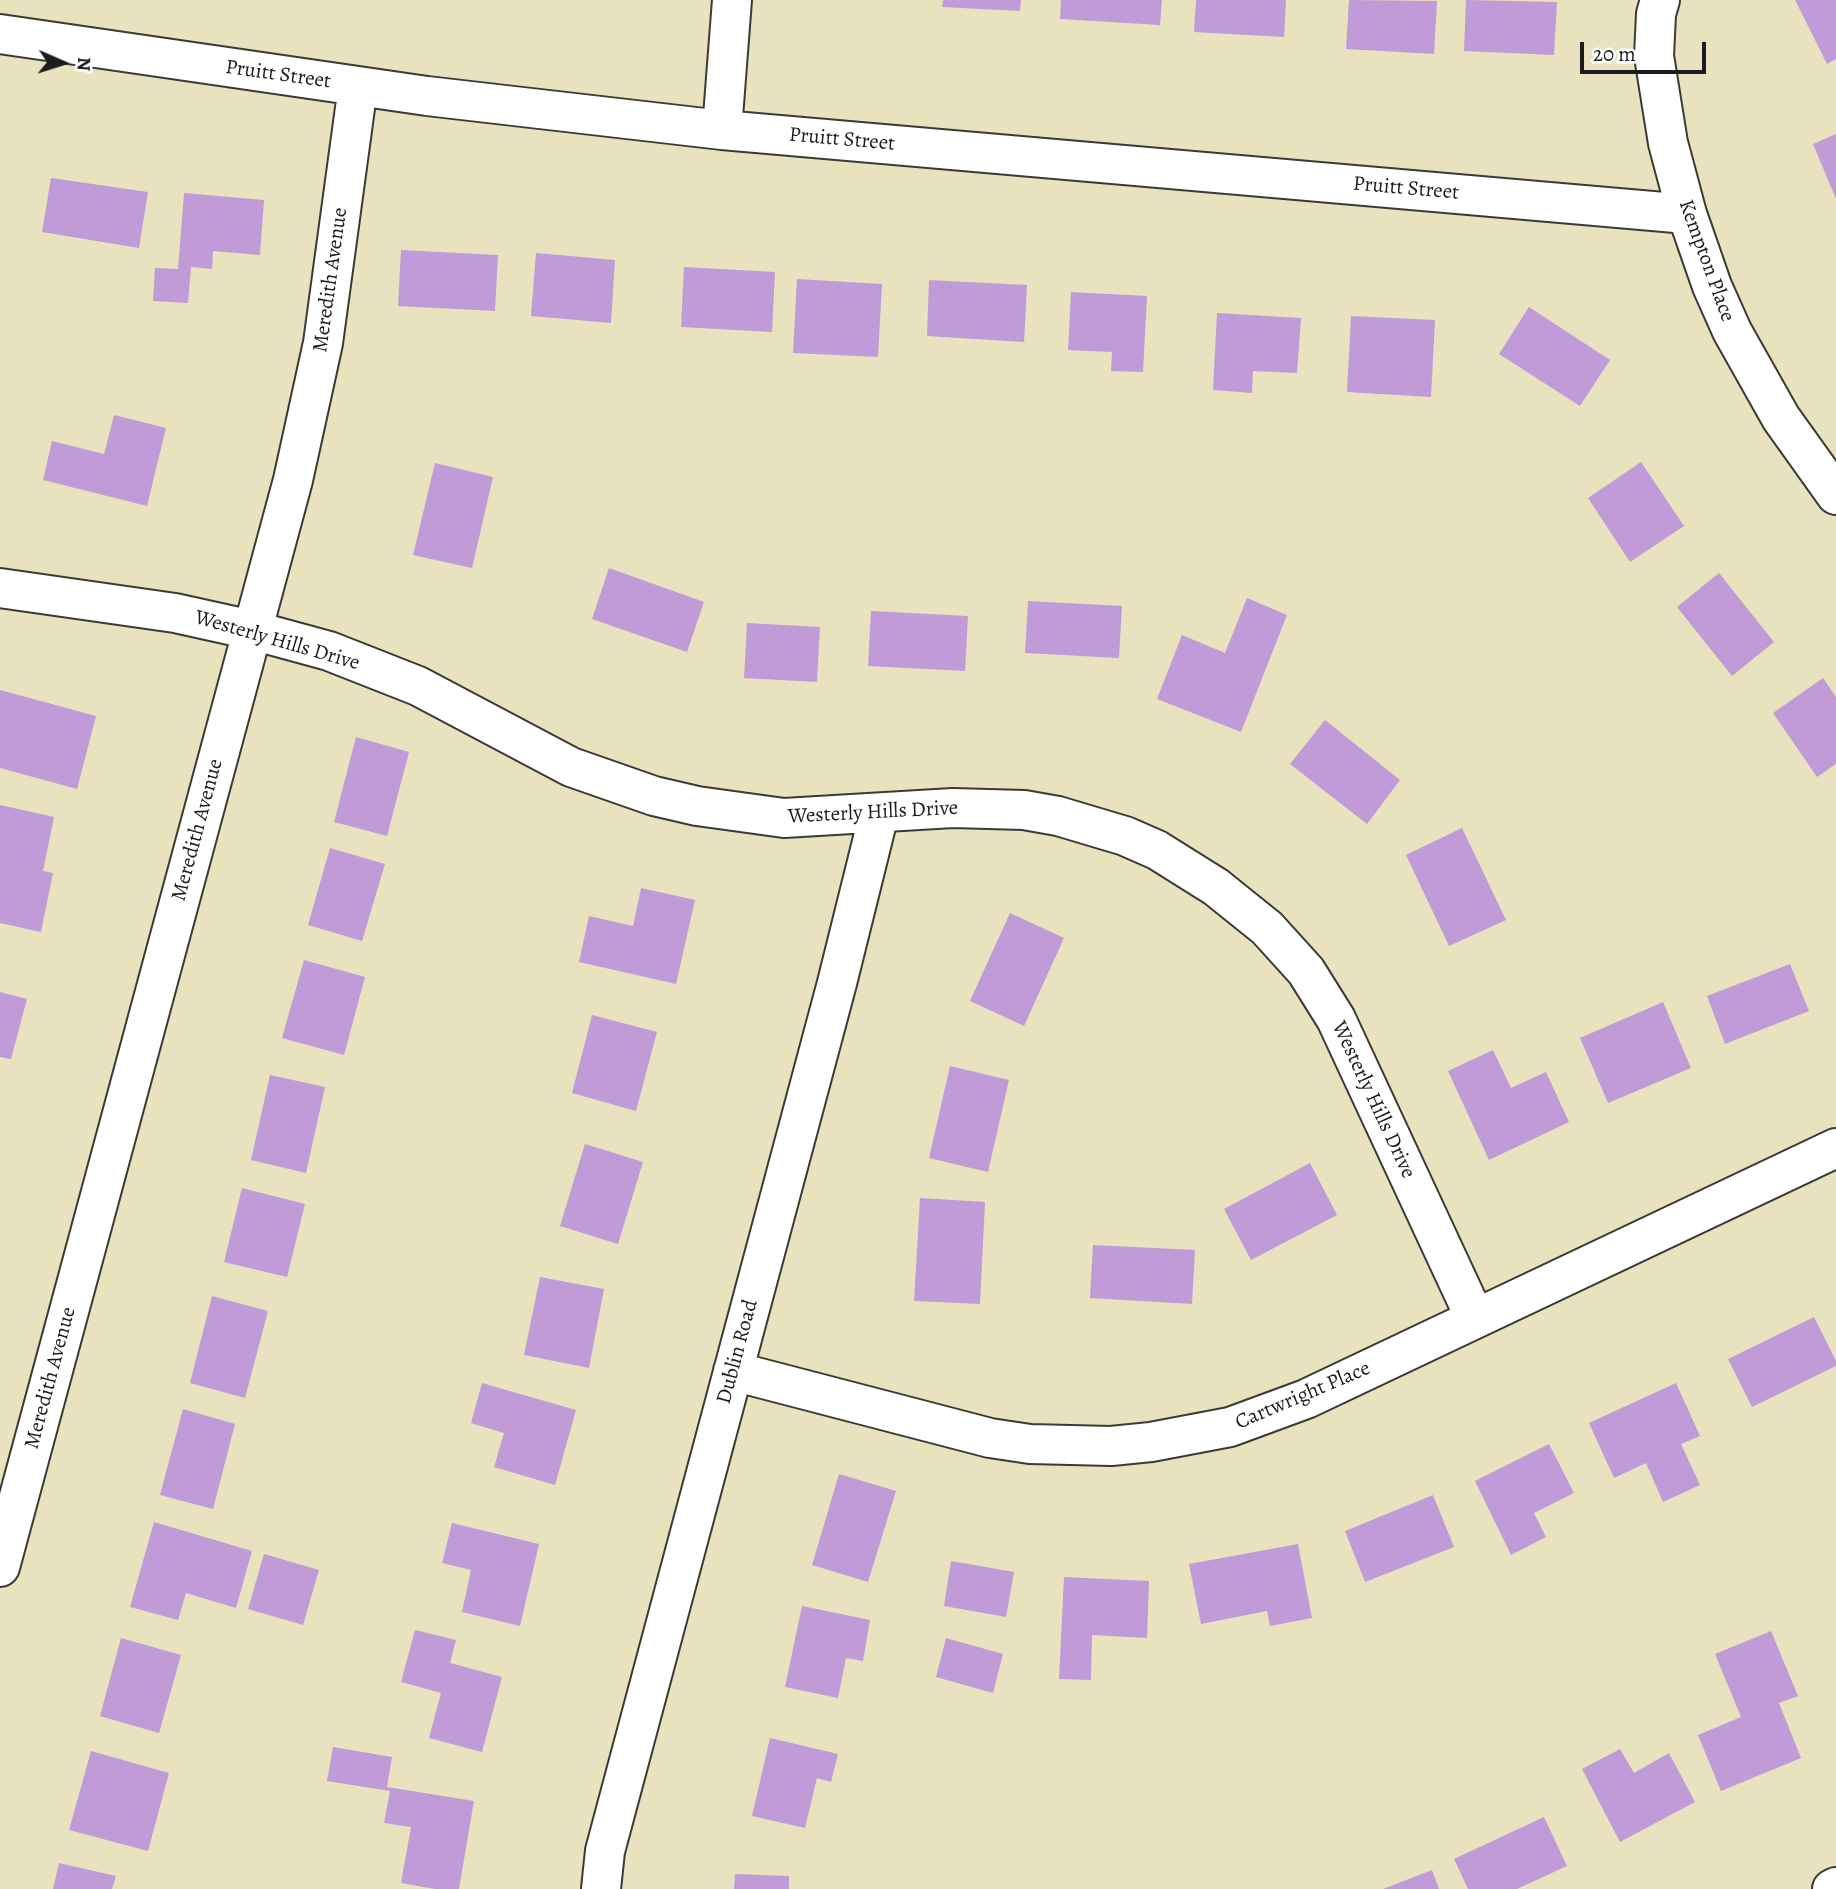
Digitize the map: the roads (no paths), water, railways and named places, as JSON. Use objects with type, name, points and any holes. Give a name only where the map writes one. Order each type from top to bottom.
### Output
[{"type":"street","points":[[722,130],[732,0]]},
{"type":"street","name":"Kempton Place","points":[[1660,0],[1656,14],[1654,56],[1668,143],[1687,214],[1712,286],[1732,331],[1781,418],[1836,495]]},
{"type":"street","name":"Pruitt Street","points":[[0,34],[358,86],[722,130],[1687,214]]},
{"type":"street","name":"Meredith Avenue","points":[[0,1567],[293,480],[323,342],[358,86]]},
{"type":"street","name":"Westerly Hills Drive","points":[[0,588],[175,613],[252,629],[329,651],[418,686],[571,767],[654,796],[697,806],[784,818],[953,808],[1024,810],[1058,816],[1125,836],[1157,850],[1216,887],[1267,928],[1306,971],[1336,1019],[1475,1318]]},
{"type":"street","name":"Dublin Road","points":[[601,1889],[605,1851],[837,983],[878,814]]},
{"type":"street","name":"Cartwright Place","points":[[733,1371],[990,1438],[1030,1444],[1111,1446],[1151,1443],[1230,1427],[1306,1399],[1836,1148]]}]
